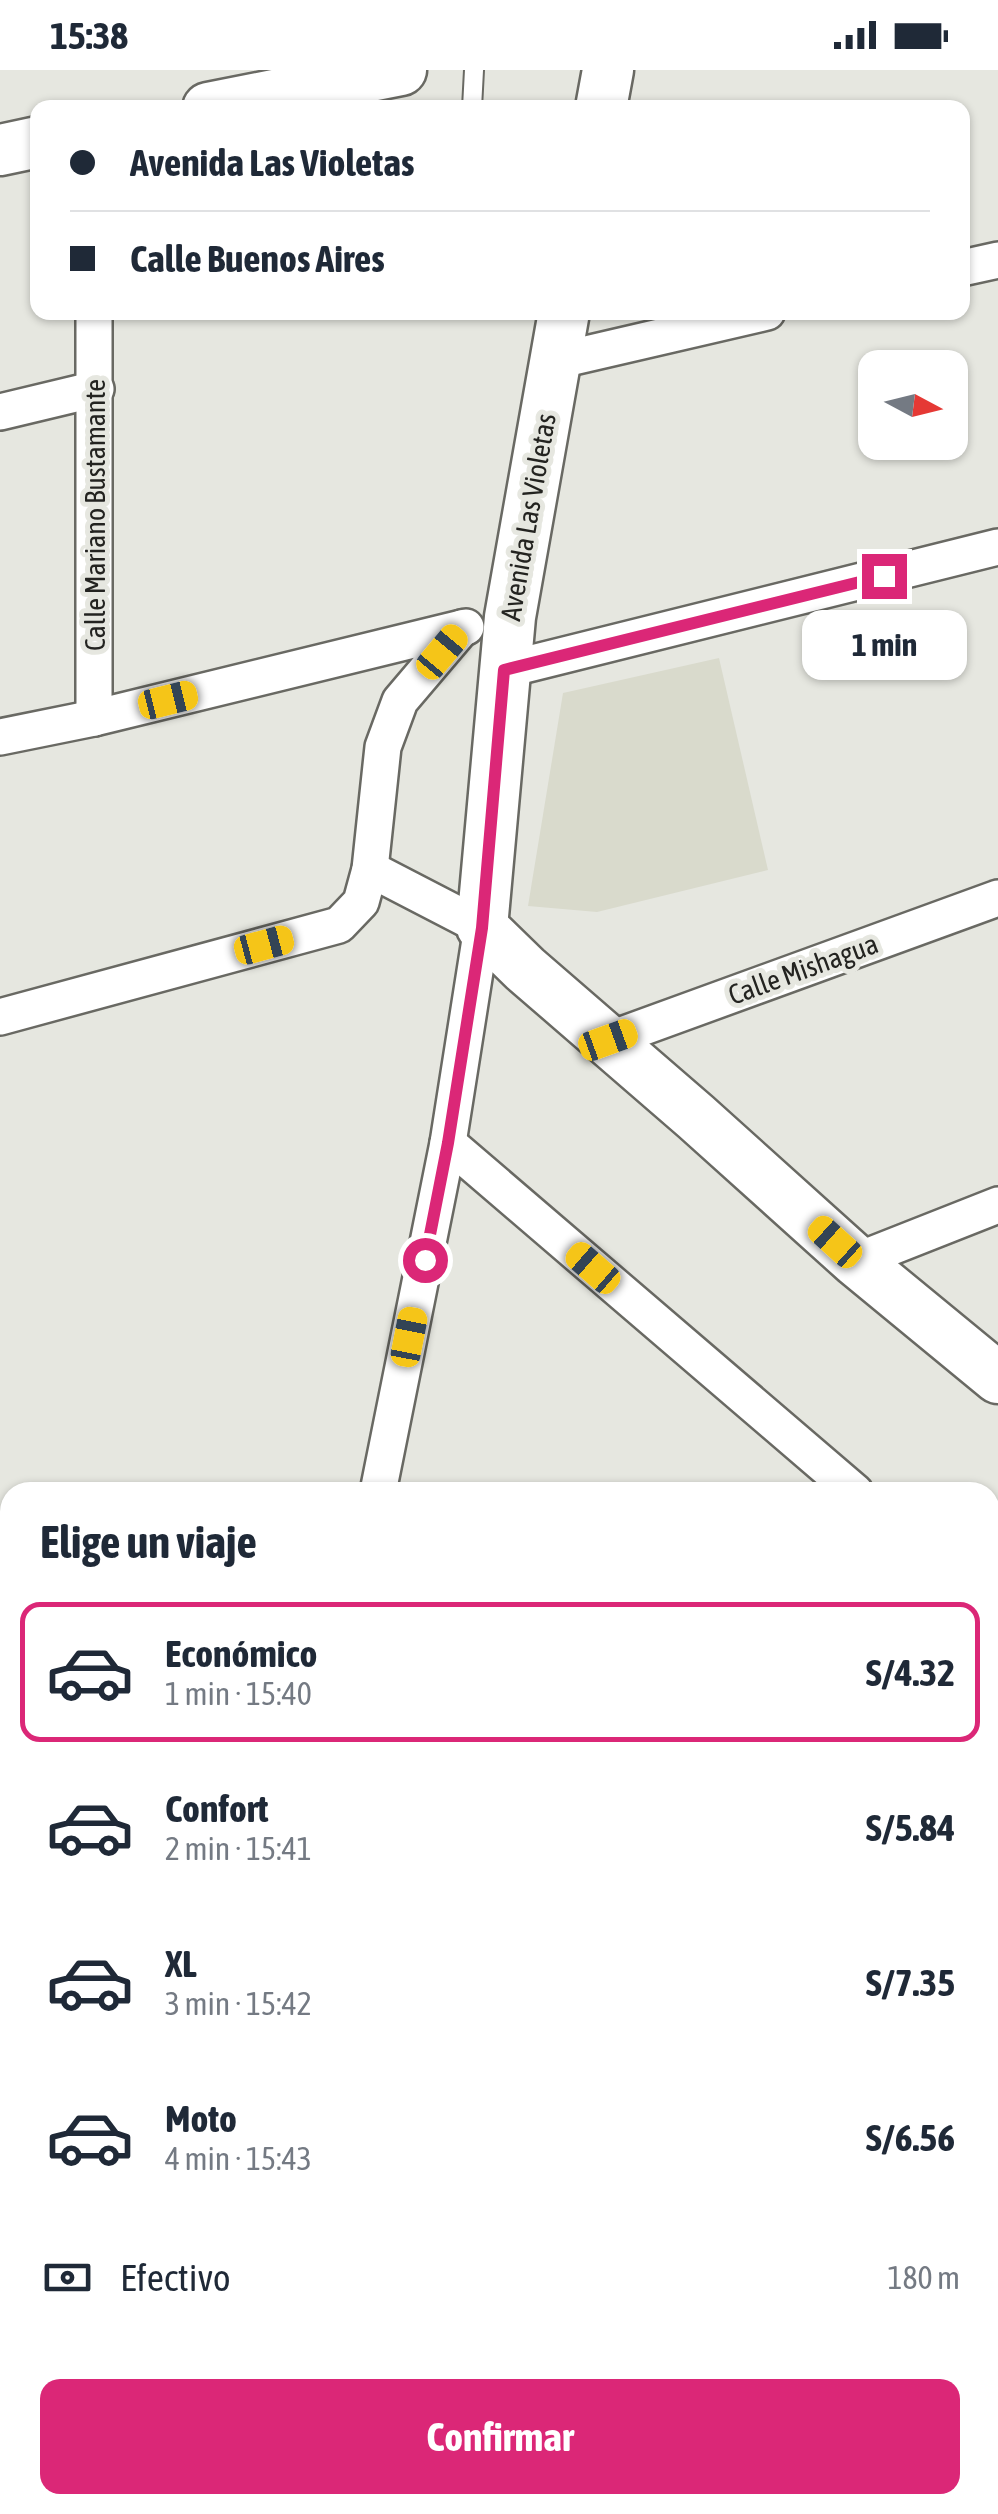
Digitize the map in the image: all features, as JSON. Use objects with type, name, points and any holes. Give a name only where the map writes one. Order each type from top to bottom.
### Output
[{"type":"street","points":[[254,100],[401,70]]},
{"type":"street","points":[[603,100],[608,70]]},
{"type":"street","points":[[0,150],[30,144]]},
{"type":"street","points":[[970,266],[998,260]]},
{"type":"street","name":"Calle Mariano Bustamante","points":[[94,320],[94,718]]},
{"type":"street","name":"Avenida Las Violetas","points":[[380,1482],[448,1143],[482,928],[510,617],[563,320]]},
{"type":"street","points":[[556,360],[732,320]]},
{"type":"street","points":[[0,412],[96,389]]},
{"type":"street","points":[[504,670],[998,547]]},
{"type":"street","points":[[0,737],[94,718],[510,617]]},
{"type":"street","points":[[0,1016],[339,925],[361,902],[370,869],[382,747],[400,701],[462,628]]},
{"type":"street","points":[[370,869],[482,928],[856,1260],[998,1378]]},
{"type":"street","name":"Calle Mishagua","points":[[608,1040],[998,898]]},
{"type":"street","points":[[448,1143],[842,1482]]},
{"type":"street","points":[[856,1260],[998,1205]]},
{"type":"lane","points":[[472,100],[474,70]]},
{"type":"shaded area","points":[[719,658],[768,870],[597,912],[528,906],[563,693]]},
{"type":"route","points":[[425,1260],[482,928],[504,670],[884,576]]}]
